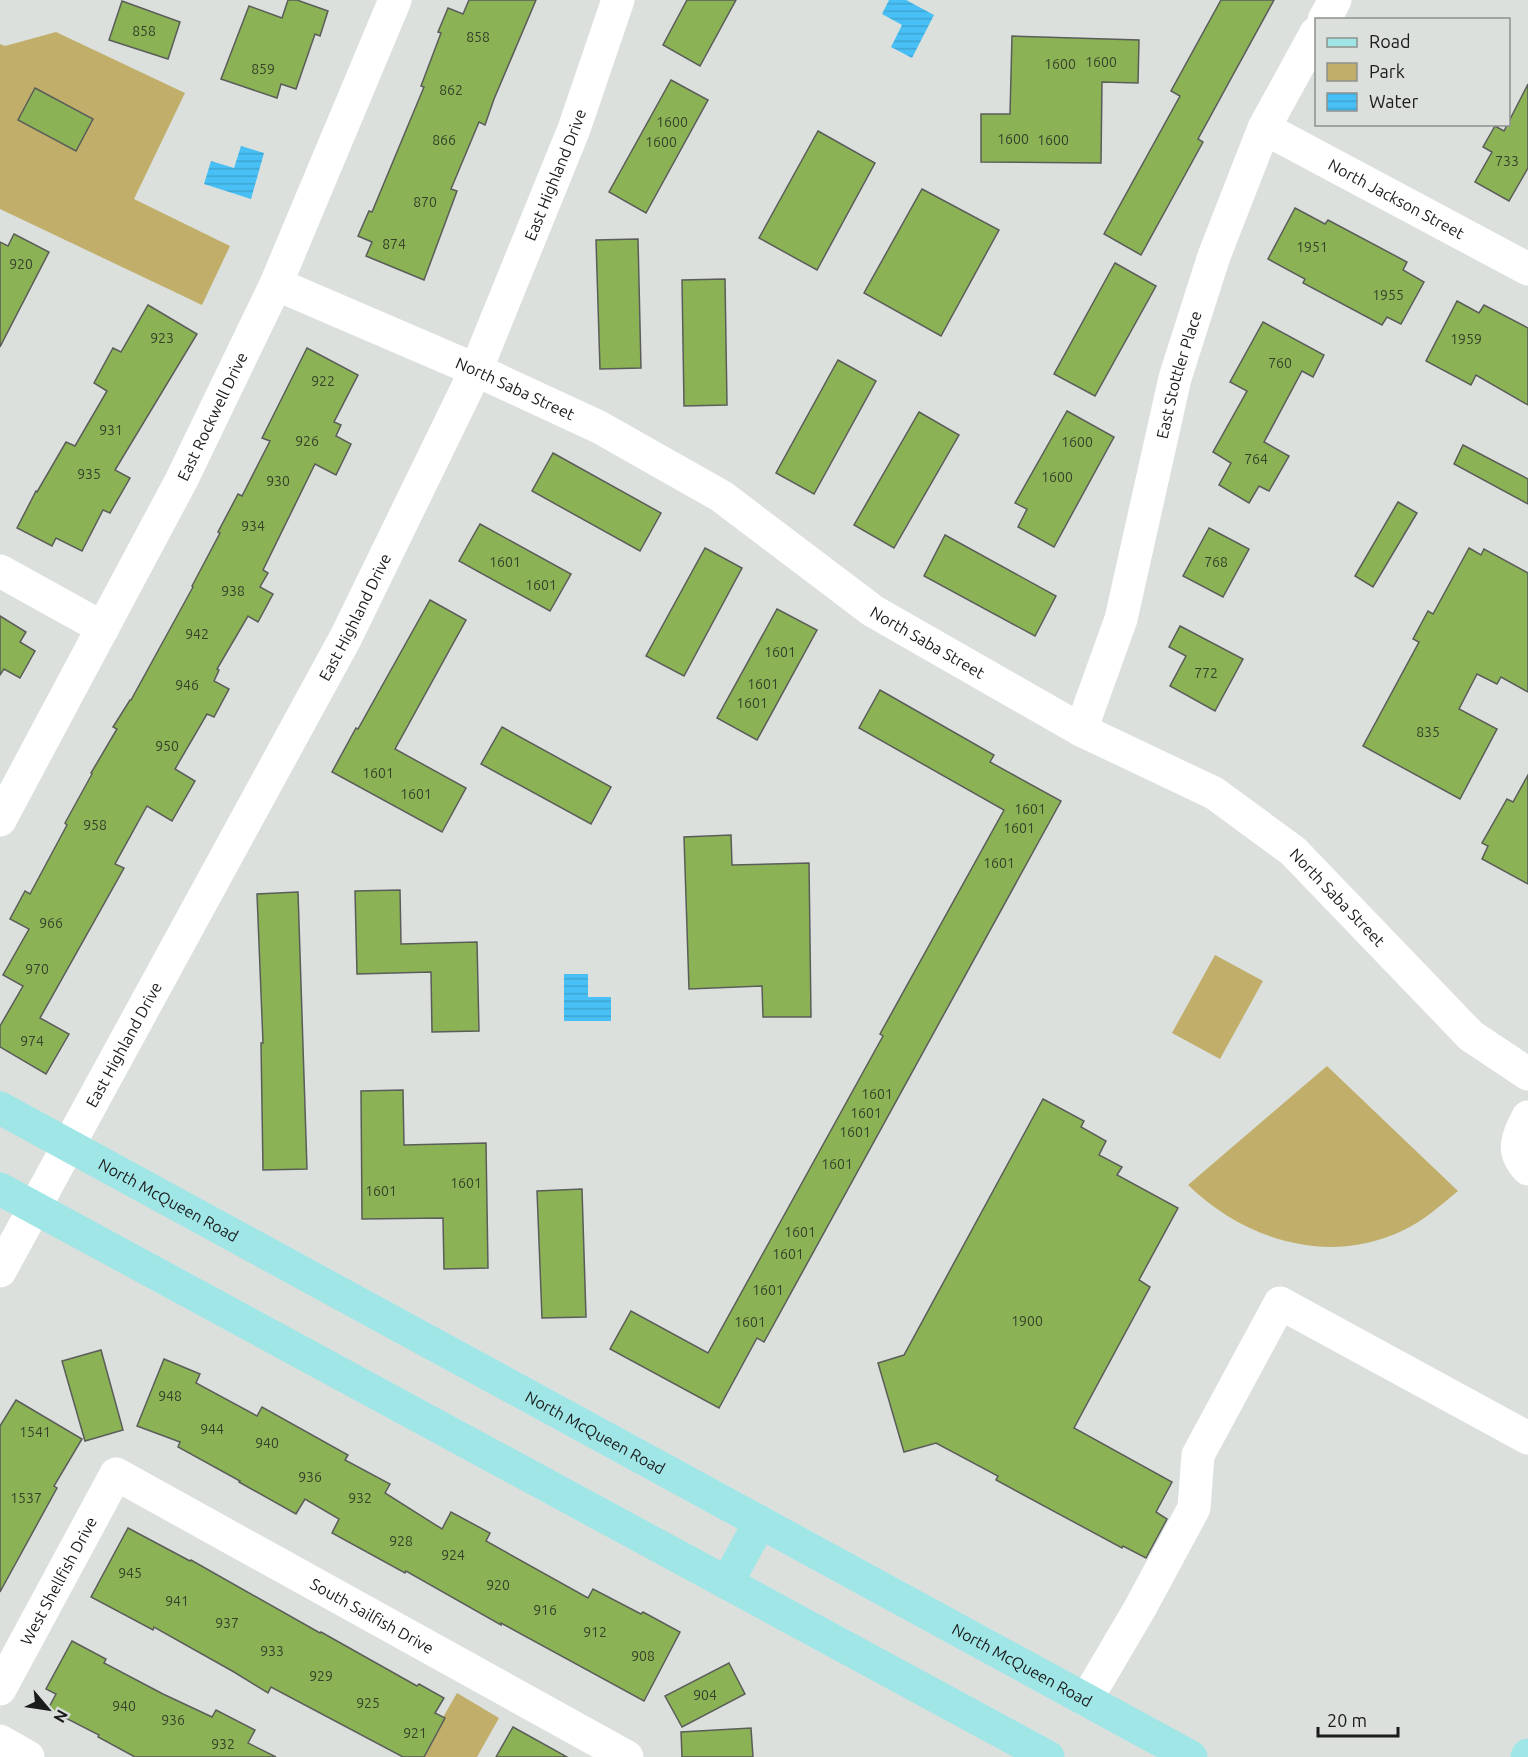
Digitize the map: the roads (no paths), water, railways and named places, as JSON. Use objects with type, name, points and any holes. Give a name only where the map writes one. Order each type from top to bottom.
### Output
[{"type":"main road","name":"North McQueen Road","points":[[0,1108],[1191,1757]]},
{"type":"main road","points":[[0,1189],[1048,1757]]},
{"type":"main road","points":[[727,1583],[760,1522]]},
{"type":"street","name":"East Rockwell Drive","points":[[0,820],[182,480],[276,284],[395,0]]},
{"type":"street","name":"East Highland Drive","points":[[0,1271],[346,637],[476,370],[574,129],[618,0]]},
{"type":"street","points":[[1325,18],[1335,0]]},
{"type":"street","name":"East Stottler Place","points":[[1081,730],[1121,619],[1175,378],[1214,256],[1264,128],[1315,37]]},
{"type":"street","name":"North Jackson Street","points":[[1264,128],[1528,268]]},
{"type":"street","name":"North Saba Street","points":[[276,284],[476,370],[599,427],[721,496],[873,611],[1081,730],[1214,793],[1293,851],[1471,1036],[1528,1074]]},
{"type":"street","points":[[0,571],[104,628]]},
{"type":"street","points":[[1528,1117],[1516,1141],[1519,1160],[1528,1169]]},
{"type":"street","points":[[1086,1700],[1139,1610],[1194,1508],[1198,1455],[1280,1303],[1528,1438]]},
{"type":"street","name":"West Shellfish Drive","points":[[0,1689],[116,1474]]},
{"type":"street","name":"South Sailfish Drive","points":[[116,1474],[627,1757]]},
{"type":"street","points":[[0,1741],[28,1757]]},
{"type":"water","points":[[889,0],[906,0],[934,15],[912,58],[891,47],[902,25],[882,14]]},
{"type":"water","points":[[241,146],[264,153],[251,199],[204,184],[211,161],[234,168]]},
{"type":"water","points":[[564,974],[588,974],[588,997],[611,997],[611,1021],[564,1021]]}]
